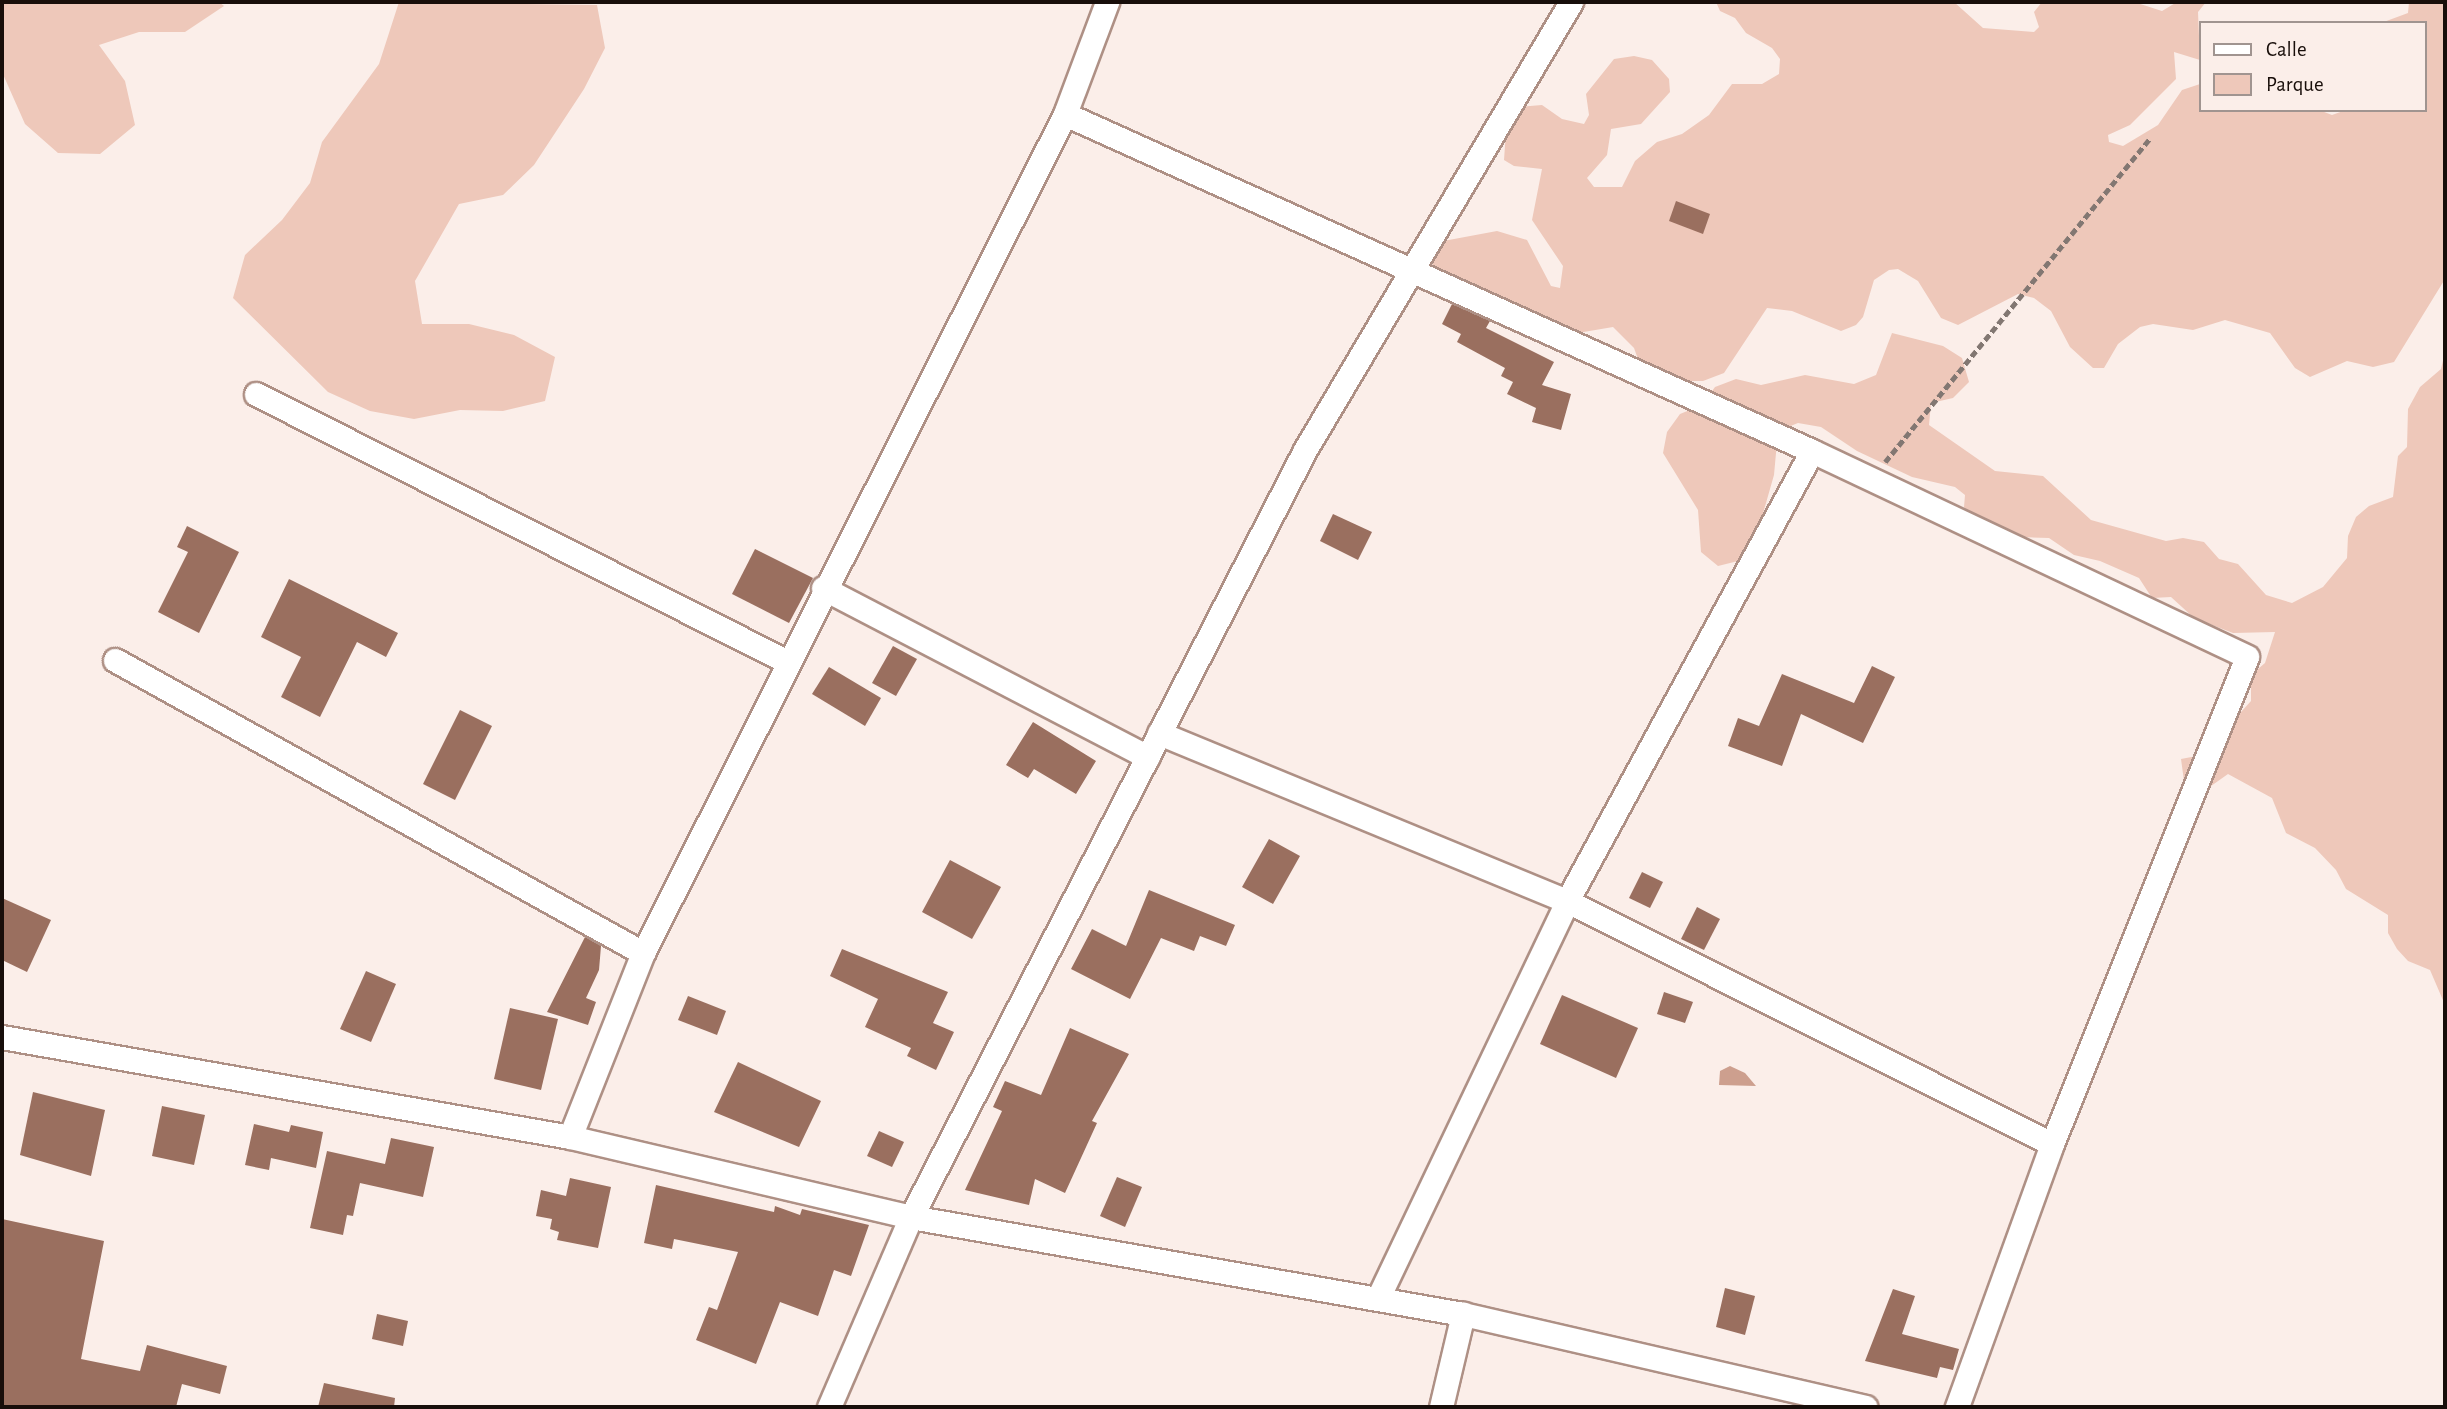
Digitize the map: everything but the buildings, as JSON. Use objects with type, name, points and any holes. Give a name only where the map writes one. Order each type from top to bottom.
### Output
[{"type":"street","points":[[570,1137],[643,953],[786,661],[1065,114],[1107,2]]},
{"type":"street","points":[[829,1407],[911,1217],[1305,450],[1410,268],[1571,2]]},
{"type":"street","points":[[1065,114],[1871,478],[2247,657],[2052,1144],[1957,1407]]},
{"type":"street","points":[[256,394],[786,661]]},
{"type":"street","points":[[1378,1298],[1567,901],[1812,451]]},
{"type":"street","points":[[823,588],[1148,757]]},
{"type":"street","points":[[115,660],[643,953]]},
{"type":"street","points":[[1159,733],[1567,901],[2052,1144]]},
{"type":"street","points":[[2,1037],[570,1137],[911,1217],[1462,1314],[1865,1407]]},
{"type":"street","points":[[1441,1407],[1462,1314]]},
{"type":"path","points":[[1871,478],[2149,139]]},
{"type":"green space","points":[[2,2],[219,2],[224,6],[185,32],[139,32],[99,45],[125,81],[135,125],[100,154],[58,153],[25,124],[2,72]]},
{"type":"green space","points":[[399,2],[597,5],[605,48],[584,89],[534,165],[503,195],[459,204],[415,281],[422,324],[469,324],[514,335],[555,357],[545,401],[503,411],[460,410],[414,419],[370,411],[328,392],[233,298],[245,255],[282,220],[310,183],[322,142],[379,64]]},
{"type":"green space","points":[[1716,2],[1954,2],[1983,28],[2034,32],[2039,27],[2034,12],[2042,2],[2134,2],[2162,11],[2177,2],[2206,2],[2198,12],[2198,59],[2174,52],[2176,79],[2130,125],[2108,135],[2109,142],[2123,146],[2158,125],[2182,90],[2198,85],[2198,112],[2324,112],[2332,115],[2340,112],[2426,112],[2426,21],[2386,21],[2408,13],[2409,2],[2445,2],[2445,279],[2394,362],[2373,367],[2347,361],[2310,377],[2295,368],[2270,333],[2225,320],[2193,330],[2153,324],[2140,327],[2118,344],[2104,368],[2093,368],[2070,347],[2051,311],[2034,298],[2018,294],[1958,325],[1941,318],[1918,281],[1898,269],[1889,270],[1874,280],[1863,317],[1856,325],[1841,331],[1792,311],[1767,308],[1724,373],[1703,381],[1683,381],[1639,362],[1634,348],[1613,327],[1566,335],[1431,270],[1438,242],[1497,231],[1527,240],[1551,286],[1560,288],[1563,266],[1532,220],[1542,169],[1514,166],[1504,160],[1507,117],[1519,107],[1542,105],[1562,119],[1584,124],[1589,115],[1586,94],[1614,59],[1634,56],[1652,60],[1669,79],[1670,92],[1641,124],[1611,129],[1607,155],[1587,178],[1594,187],[1622,187],[1635,161],[1657,142],[1682,134],[1709,115],[1732,84],[1762,84],[1779,74],[1780,59],[1772,48],[1746,33],[1735,18],[1720,11]]},
{"type":"green space","points":[[1892,333],[1943,346],[1962,358],[1969,382],[1953,398],[1931,403],[1929,425],[1995,471],[2043,476],[2091,520],[2166,541],[2183,538],[2204,542],[2219,559],[2238,564],[2266,595],[2292,603],[2323,587],[2347,558],[2348,536],[2356,517],[2369,506],[2393,497],[2398,456],[2407,447],[2408,409],[2420,387],[2441,369],[2445,352],[2445,1005],[2430,970],[2408,961],[2397,949],[2388,933],[2388,915],[2346,889],[2336,870],[2315,848],[2286,833],[2272,798],[2228,774],[2204,791],[2184,781],[2181,759],[2202,755],[2251,701],[2251,675],[2265,663],[2275,632],[2233,633],[2194,618],[2171,597],[2152,598],[2139,578],[2100,561],[2074,555],[2049,538],[1994,536],[1973,523],[1964,507],[1965,495],[1955,487],[1912,477],[1857,451],[1821,427],[1798,423],[1778,431],[1774,475],[1762,517],[1738,561],[1718,566],[1701,552],[1698,510],[1663,453],[1667,432],[1680,414],[1702,405],[1715,387],[1736,379],[1761,385],[1805,375],[1854,384],[1876,375]]},
{"type":"shaded area","points":[[1730,1066],[1745,1073],[1756,1086],[1719,1085],[1720,1071]]}]
